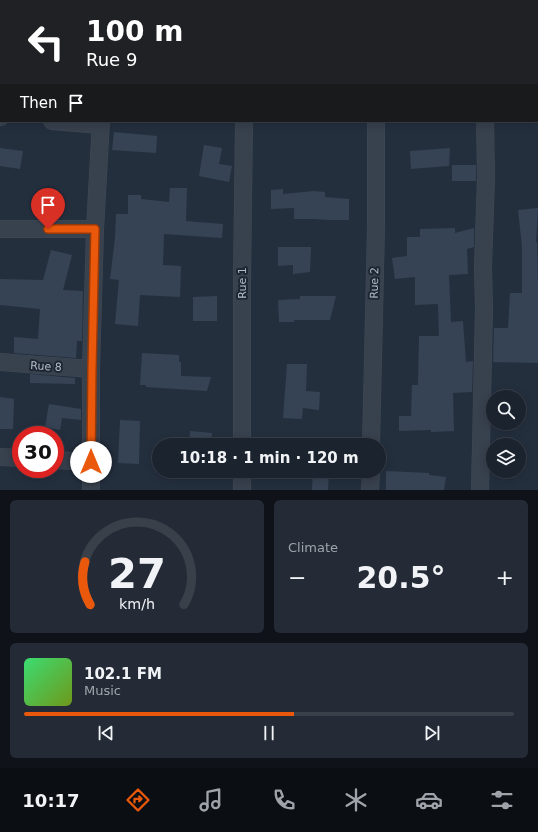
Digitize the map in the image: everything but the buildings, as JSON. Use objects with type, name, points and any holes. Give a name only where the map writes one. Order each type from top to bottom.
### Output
[{"type":"street","points":[[76,122],[101,123],[95,229],[91,490]]},
{"type":"street","name":"Rue 1","points":[[242,438],[244,122]]},
{"type":"street","name":"Rue 2","points":[[371,438],[376,122]]},
{"type":"street","points":[[480,490],[484,309],[483,267],[486,177],[485,122]]},
{"type":"street","points":[[0,229],[95,229]]},
{"type":"street","name":"Rue 8","points":[[0,362],[92,369]]},
{"type":"street","points":[[0,457],[12,458]]},
{"type":"street","points":[[64,460],[91,462]]},
{"type":"street","points":[[242,478],[242,490]]},
{"type":"street","points":[[370,490],[371,478]]},
{"type":"route","points":[[48,229],[95,229],[91,462]]}]
